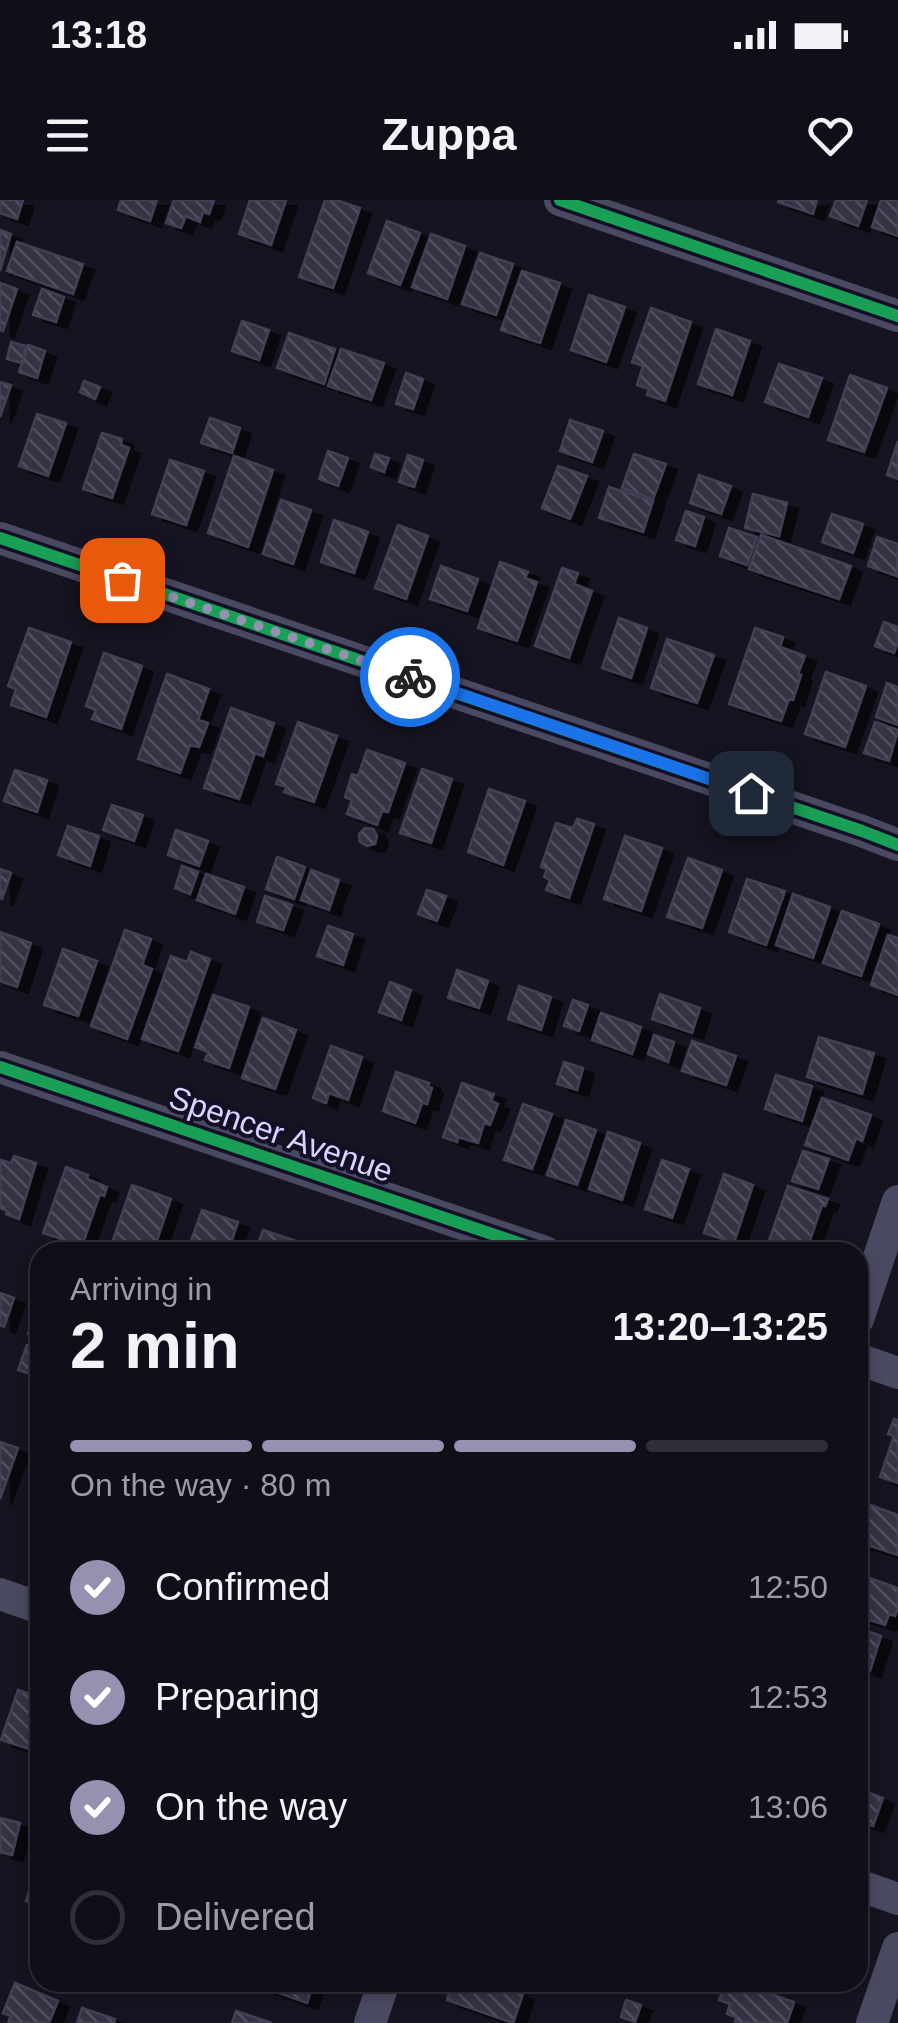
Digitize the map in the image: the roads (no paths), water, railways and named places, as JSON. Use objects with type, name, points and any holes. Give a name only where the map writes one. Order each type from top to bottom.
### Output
[{"type":"street","points":[[560,200],[898,316]]},
{"type":"street","points":[[0,538],[898,845]]},
{"type":"street","name":"Spencer Avenue","points":[[0,1067],[516,1242]]},
{"type":"street","points":[[868,1290],[898,1201]]},
{"type":"street","points":[[868,1362],[898,1373]]},
{"type":"street","points":[[0,1594],[30,1604]]},
{"type":"street","points":[[868,1888],[898,1899]]},
{"type":"street","points":[[872,2023],[898,1948]]},
{"type":"street","points":[[370,2023],[381,1992]]}]
